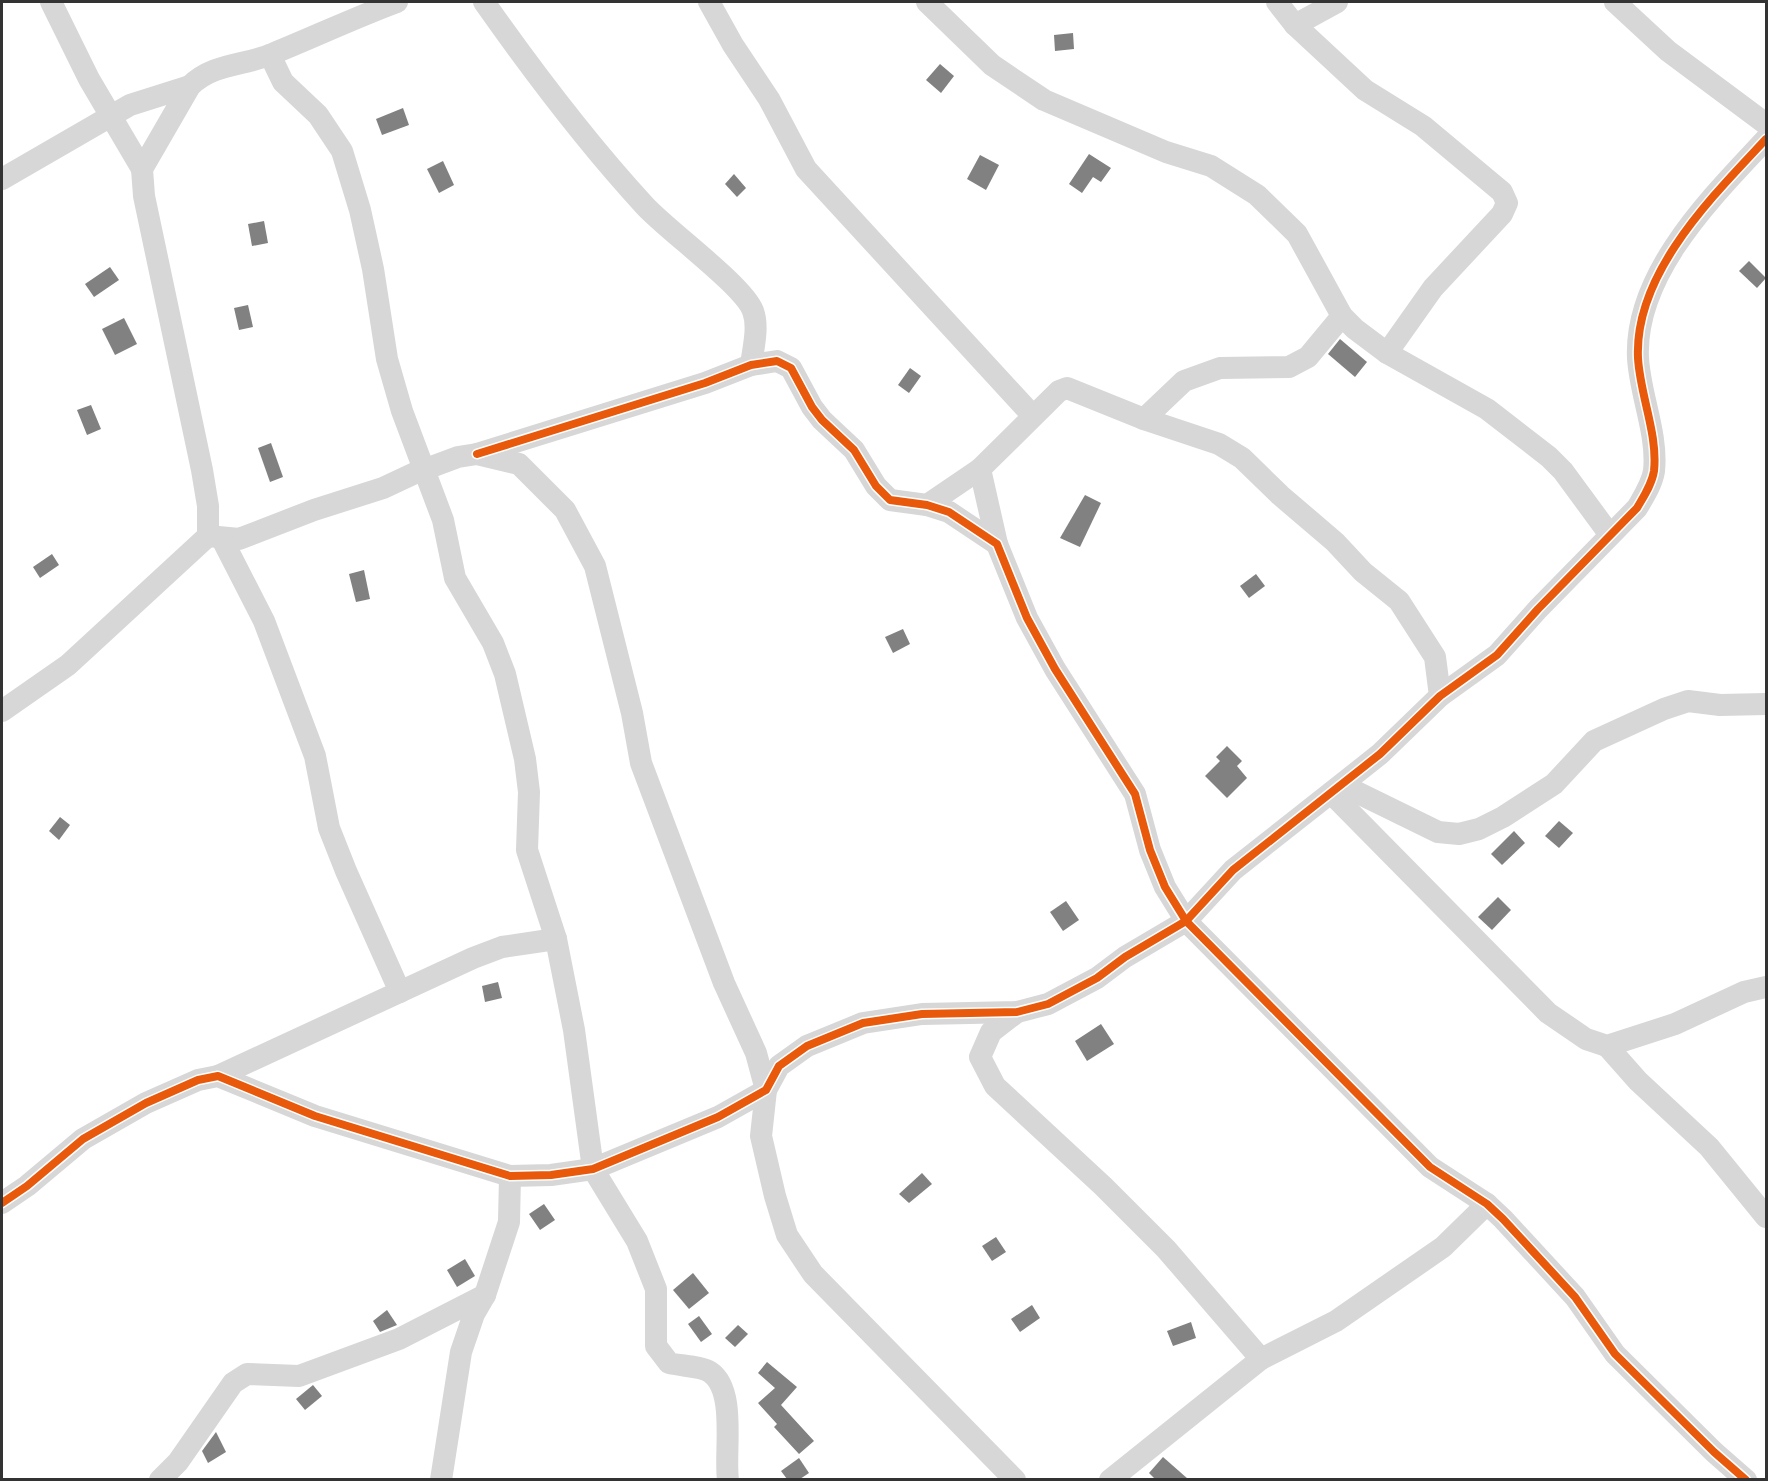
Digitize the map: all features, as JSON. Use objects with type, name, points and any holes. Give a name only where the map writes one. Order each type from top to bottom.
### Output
[{"type":"street","points":[[51,2],[89,79],[142,169],[144,196],[215,537],[264,621],[315,756],[329,828],[400,992]]},
{"type":"street","points":[[142,169],[190,86],[201,76],[214,69],[270,55],[334,26],[397,2]]},
{"type":"street","points":[[484,2],[547,92],[645,206],[740,292],[753,310],[756,327],[751,365]]},
{"type":"street","points":[[709,2],[733,45],[769,99],[806,169],[1033,416]]},
{"type":"street","points":[[927,2],[992,65],[1044,100],[1166,152],[1211,166],[1257,195],[1296,234],[1342,316],[1354,329],[1387,353],[1487,409],[1549,457],[1563,471],[1610,535]]},
{"type":"street","points":[[1277,2],[1295,25],[1365,90],[1432,133],[1502,192],[1507,203],[1502,214],[1433,288],[1387,353]]},
{"type":"street","points":[[1295,25],[1336,2]]},
{"type":"street","points":[[1616,2],[1638,20],[1668,51],[1767,124]]},
{"type":"street","points":[[270,55],[283,82],[330,129],[353,181],[373,269],[387,359],[402,411],[443,520],[455,578],[461,591],[472,603],[493,643],[510,694],[525,759],[529,792],[527,850],[556,939],[574,1030],[593,1169],[638,1241],[656,1288],[656,1346],[669,1363],[709,1371],[720,1383],[724,1395],[729,1442],[724,1476]]},
{"type":"street","points":[[2,179],[130,105],[190,86]]},
{"type":"street","points":[[218,1076],[315,1116],[510,1176],[551,1175],[593,1169],[718,1117],[766,1090],[779,1066],[807,1046],[863,1023],[922,1014],[1017,1012],[1048,1004],[1097,978],[1125,957],[1186,921],[1233,870],[1380,754],[1440,696],[1497,655],[1538,609],[1637,508],[1647,491],[1654,471],[1652,437],[1638,357],[1639,337],[1656,276],[1696,215],[1767,139]]},
{"type":"street","points":[[1144,419],[1184,381],[1220,368],[1289,367],[1308,357],[1342,316]]},
{"type":"street","points":[[2,711],[68,665],[215,537],[239,539],[314,510],[383,488],[458,457],[477,454],[705,383],[751,365],[777,361],[791,368],[812,407],[854,450],[876,486],[890,500],[927,505],[949,512],[997,544]]},
{"type":"street","points":[[927,505],[980,470],[1059,391],[1067,388],[1144,419],[1219,444],[1242,458],[1335,542],[1363,572],[1400,601],[1435,657],[1440,696]]},
{"type":"street","points":[[477,454],[519,464],[535,478],[565,510],[595,566],[632,713],[641,763],[724,983],[756,1053],[766,1090],[761,1136],[787,1235],[813,1274],[1015,1479]]},
{"type":"street","points":[[980,470],[997,544],[1038,639],[1135,794],[1154,859],[1165,887],[1186,921],[1430,1167],[1487,1204],[1575,1297],[1615,1354],[1714,1452],[1746,1479]]},
{"type":"street","points":[[1336,789],[1438,832],[1459,834],[1479,829],[1503,817],[1554,784],[1594,741],[1655,712],[1688,701],[1720,705],[1767,704]]},
{"type":"street","points":[[1336,789],[1548,1013],[1586,1039],[1607,1046],[1638,1081],[1709,1147],[1767,1217]]},
{"type":"street","points":[[2,1203],[27,1186],[83,1139],[146,1103],[198,1080],[218,1076],[502,947],[556,939]]},
{"type":"street","points":[[1607,1046],[1675,1024],[1744,992],[1767,987]]},
{"type":"street","points":[[1017,1012],[991,1032],[980,1057],[995,1086],[1103,1186],[1166,1249],[1261,1359]]},
{"type":"street","points":[[441,1479],[460,1352],[474,1314],[485,1294],[509,1222],[510,1176]]},
{"type":"street","points":[[1110,1479],[1218,1396],[1261,1359],[1336,1321],[1443,1247],[1487,1204]]},
{"type":"street","points":[[160,1479],[178,1462],[233,1383],[247,1374],[298,1376],[399,1339],[485,1294]]},
{"type":"building","points":[[1073,33],[1074,49],[1055,51],[1054,35]]},
{"type":"building","points":[[940,64],[954,76],[941,93],[926,80]]},
{"type":"building","points":[[403,108],[409,125],[382,135],[376,119]]},
{"type":"building","points":[[1089,154],[1111,168],[1101,182],[1093,177],[1082,193],[1069,184]]},
{"type":"building","points":[[980,155],[999,165],[986,190],[967,179]]},
{"type":"building","points":[[443,161],[454,185],[439,193],[427,169]]},
{"type":"building","points":[[734,174],[746,188],[737,197],[725,184]]},
{"type":"building","points":[[264,221],[268,243],[252,246],[248,224]]},
{"type":"building","points":[[1749,261],[1766,278],[1757,288],[1739,271]]},
{"type":"building","points":[[110,267],[119,280],[94,297],[85,284]]},
{"type":"building","points":[[248,305],[253,327],[239,330],[234,308]]},
{"type":"building","points":[[124,318],[137,344],[115,355],[102,329]]},
{"type":"building","points":[[1340,339],[1367,362],[1355,377],[1328,354]]},
{"type":"building","points":[[910,368],[921,376],[909,393],[898,385]]},
{"type":"building","points":[[91,405],[101,429],[87,435],[77,410]]},
{"type":"building","points":[[271,443],[283,477],[270,482],[258,448]]},
{"type":"building","points":[[1085,495],[1101,503],[1080,547],[1060,538]]},
{"type":"building","points":[[52,554],[59,565],[40,578],[33,567]]},
{"type":"building","points":[[364,570],[370,599],[356,602],[349,574]]},
{"type":"building","points":[[1256,574],[1265,586],[1249,598],[1240,586]]},
{"type":"building","points":[[903,629],[910,644],[893,653],[885,637]]},
{"type":"building","points":[[1227,746],[1242,761],[1237,766],[1247,778],[1227,798],[1205,776],[1220,761],[1216,757]]},
{"type":"building","points":[[60,817],[70,825],[59,840],[49,831]]},
{"type":"building","points":[[1559,821],[1573,833],[1559,848],[1545,836]]},
{"type":"building","points":[[1514,831],[1525,843],[1502,865],[1491,854]]},
{"type":"building","points":[[1498,897],[1511,910],[1492,930],[1478,917]]},
{"type":"building","points":[[1066,901],[1079,920],[1063,931],[1050,912]]},
{"type":"building","points":[[498,982],[502,998],[485,1002],[482,986]]},
{"type":"building","points":[[1101,1024],[1114,1044],[1087,1061],[1075,1041]]},
{"type":"building","points":[[922,1173],[932,1184],[909,1203],[899,1194]]},
{"type":"building","points":[[544,1204],[555,1220],[540,1230],[529,1214]]},
{"type":"building","points":[[996,1237],[1006,1252],[992,1261],[982,1246]]},
{"type":"building","points":[[465,1259],[475,1276],[457,1287],[447,1270]]},
{"type":"building","points":[[693,1273],[709,1293],[689,1309],[673,1290]]},
{"type":"building","points":[[1032,1305],[1040,1318],[1020,1332],[1011,1319]]},
{"type":"building","points":[[387,1310],[397,1325],[380,1332],[373,1321]]},
{"type":"building","points":[[699,1316],[712,1334],[701,1342],[688,1324]]},
{"type":"building","points":[[1191,1322],[1196,1338],[1173,1346],[1167,1331]]},
{"type":"building","points":[[738,1325],[748,1334],[735,1347],[725,1338]]},
{"type":"building","points":[[767,1362],[797,1387],[781,1405],[814,1441],[799,1454],[774,1427],[777,1424],[758,1403],[775,1388],[758,1373]]},
{"type":"building","points":[[313,1385],[322,1396],[305,1410],[296,1399]]},
{"type":"building","points":[[216,1432],[226,1452],[208,1463],[202,1451]]},
{"type":"building","points":[[1163,1457],[1188,1479],[1155,1479],[1149,1473]]},
{"type":"building","points":[[799,1458],[809,1473],[800,1479],[787,1479],[781,1471]]},
{"type":"cycle path","points":[[2,1203],[27,1186],[83,1139],[146,1103],[198,1080],[218,1076],[315,1116],[510,1176],[551,1175],[593,1169],[718,1117],[766,1090],[779,1066],[807,1046],[863,1023],[922,1014],[1017,1012],[1048,1004],[1097,978],[1125,957],[1186,921],[1233,870],[1380,754],[1440,696],[1497,655],[1538,609],[1637,508],[1650,485],[1655,457],[1638,358],[1640,327],[1649,296],[1663,266],[1701,211],[1766,139]]},
{"type":"cycle path","points":[[477,454],[705,383],[751,365],[777,361],[791,368],[812,407],[822,420],[854,450],[876,486],[890,500],[927,505],[949,512],[997,544],[1027,618],[1055,669],[1135,794],[1150,850],[1165,887],[1186,921],[1430,1167],[1487,1204],[1503,1219],[1575,1297],[1615,1354],[1714,1452],[1746,1480]]}]
